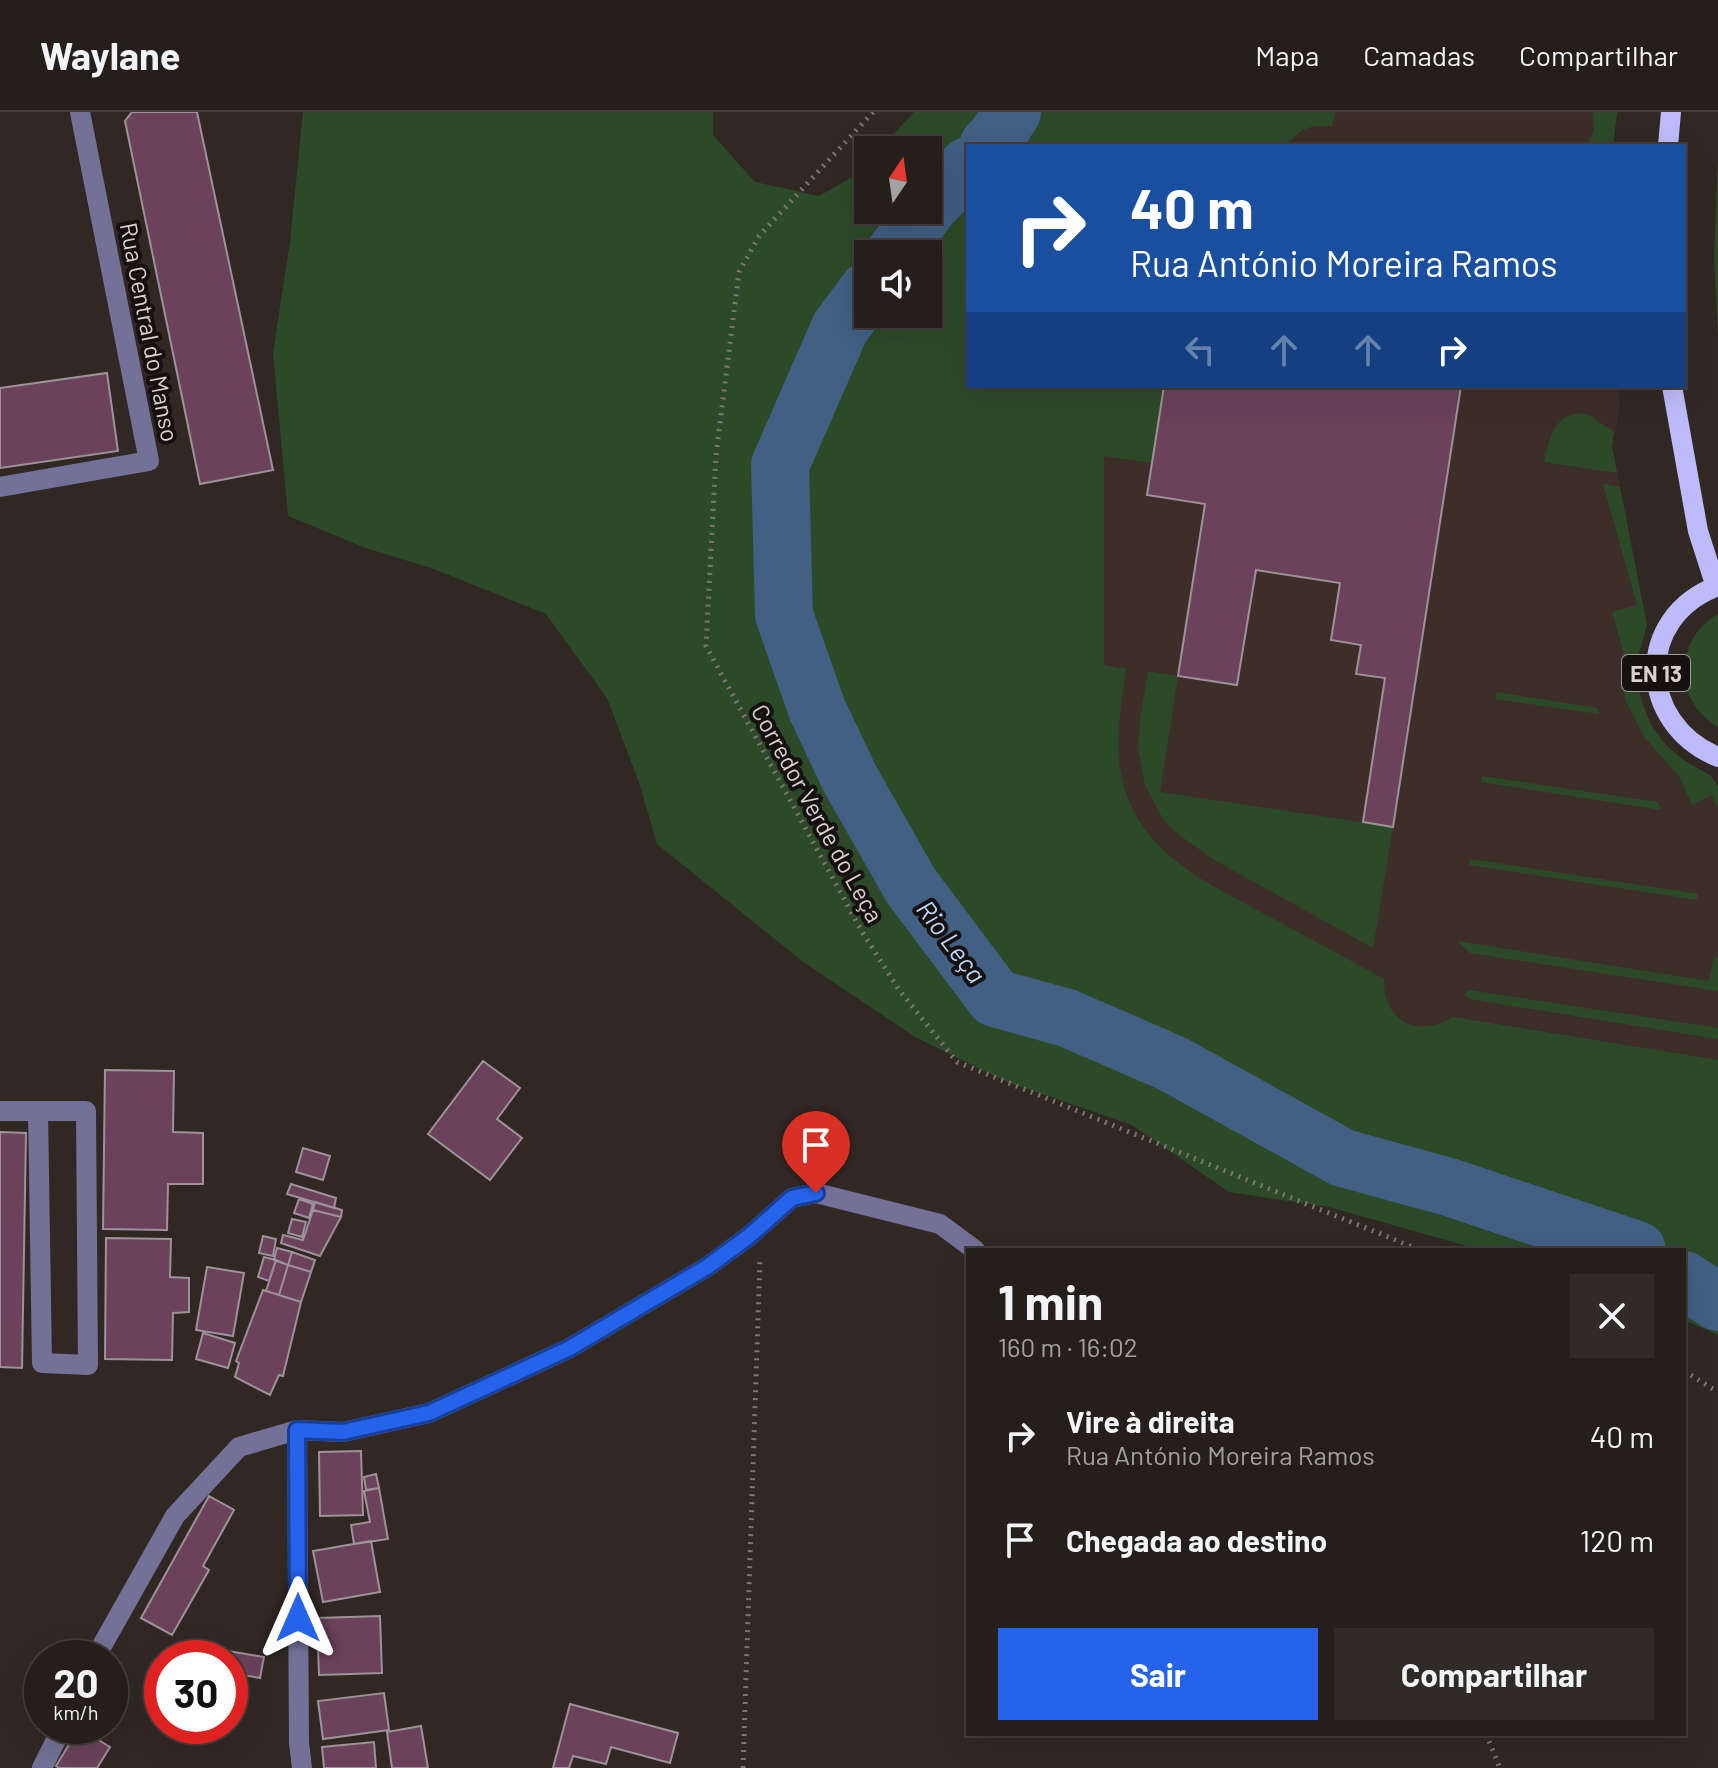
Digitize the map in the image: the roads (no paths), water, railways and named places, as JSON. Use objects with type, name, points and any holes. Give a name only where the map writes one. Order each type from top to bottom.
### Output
[{"type":"main road","points":[[1668,144],[1671,112]]},
{"type":"main road","name":"EN 13","points":[[1672,388],[1698,531],[1717,587],[1691,601],[1671,621],[1660,647],[1656,674],[1661,702],[1675,727],[1695,746],[1718,757]]},
{"type":"street","name":"Rua Central do Manso","points":[[0,487],[149,461],[80,112]]},
{"type":"street","points":[[0,1111],[38,1111],[86,1111],[88,1365],[42,1363],[38,1111]]},
{"type":"street","points":[[105,1640],[175,1516],[239,1447],[297,1430],[343,1432],[429,1413],[568,1349],[707,1267],[748,1237],[792,1198],[816,1193],[940,1224],[972,1248]]},
{"type":"street","points":[[297,1430],[299,1743],[302,1768]]},
{"type":"street","points":[[42,1768],[54,1744]]},
{"type":"waterway","name":"Rio Leça","points":[[990,144],[1012,112]]},
{"type":"waterway","name":"Rio Leça","points":[[942,193],[966,168]]},
{"type":"waterway","name":"Rio Leça","points":[[904,240],[916,224]]},
{"type":"waterway","name":"Rio Leça","points":[[854,309],[840,328],[780,465],[784,615],[817,709],[850,779],[911,886],[995,998],[1067,1018],[1173,1064],[1343,1158],[1449,1187],[1631,1248]]},
{"type":"waterway","name":"Rio Leça","points":[[1686,1281],[1718,1302]]}]
